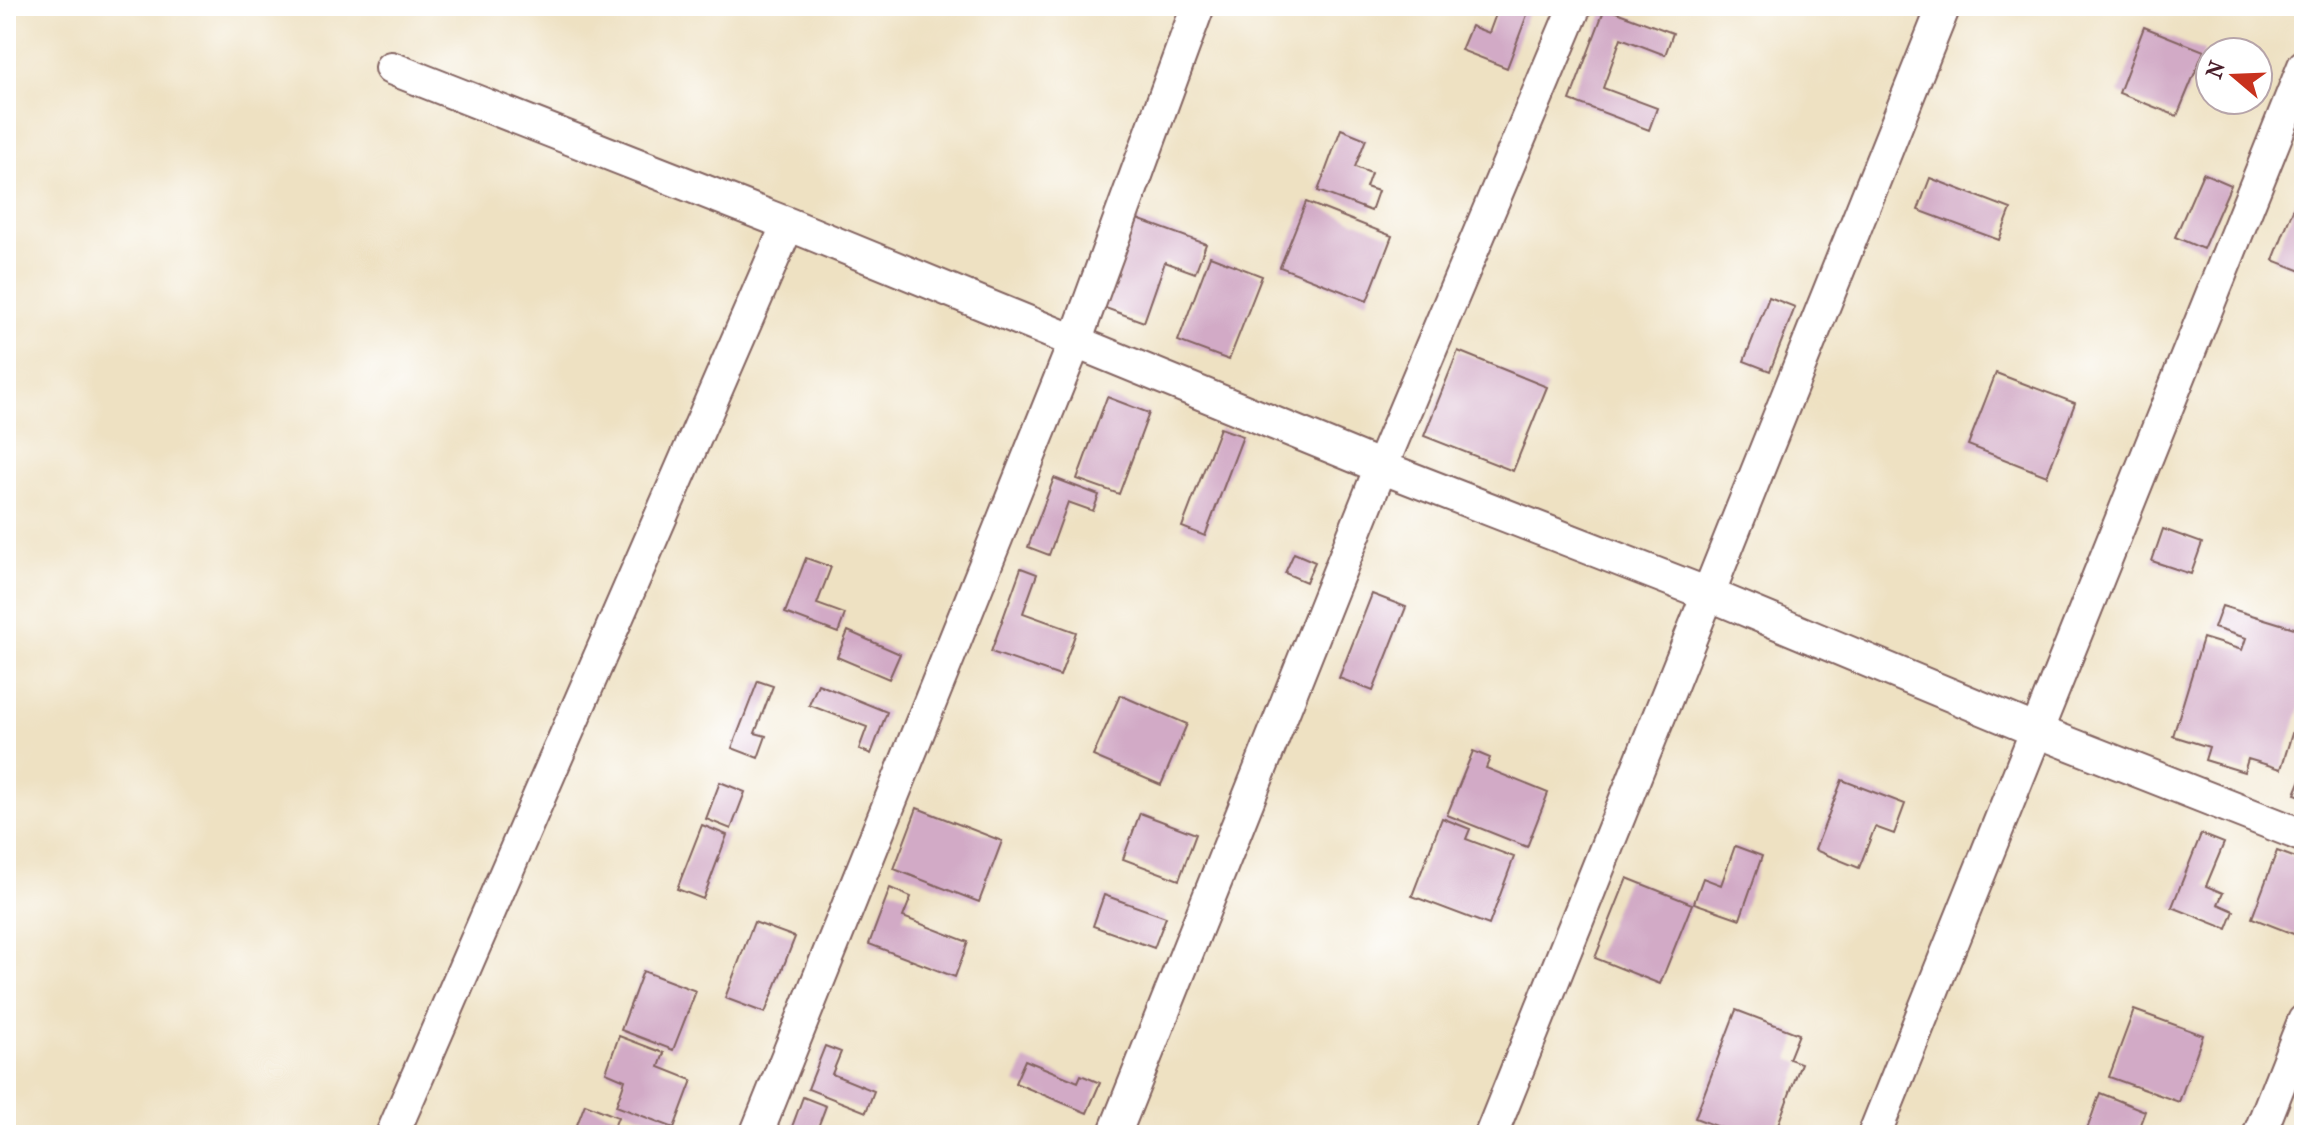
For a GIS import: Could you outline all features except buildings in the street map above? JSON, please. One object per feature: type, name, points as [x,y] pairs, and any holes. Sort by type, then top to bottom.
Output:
[{"type":"street","points":[[756,1135],[1075,342],[1198,6]]},
{"type":"street","points":[[1114,1135],[1381,467],[1575,6]]},
{"type":"street","points":[[1491,1135],[1944,6]]},
{"type":"street","points":[[1874,1135],[2304,66]]},
{"type":"street","points":[[391,68],[788,224],[1381,467],[1708,594],[2037,731],[2304,836]]},
{"type":"street","points":[[392,1135],[788,224]]},
{"type":"street","points":[[2259,1135],[2304,1021]]}]
